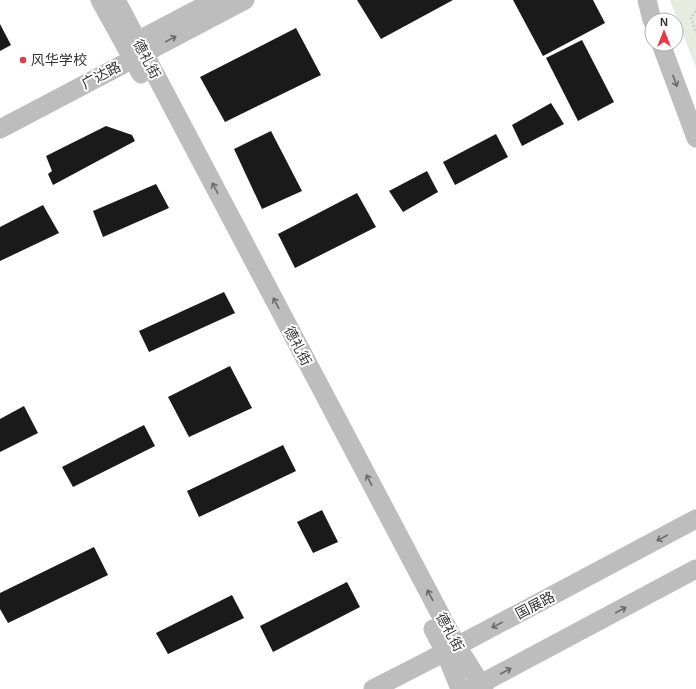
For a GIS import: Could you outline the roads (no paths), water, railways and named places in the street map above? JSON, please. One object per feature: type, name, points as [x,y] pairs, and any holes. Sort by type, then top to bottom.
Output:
[{"type":"main road","name":"德礼街","points":[[100,0],[135,50]]},
{"type":"main road","name":"德礼街","points":[[116,0],[135,50],[451,649],[479,687]]},
{"type":"main road","name":"广达路","points":[[0,129],[135,50],[215,0]]},
{"type":"main road","name":"广达路","points":[[0,115],[135,50],[244,0]]},
{"type":"main road","points":[[647,0],[650,12]]},
{"type":"main road","points":[[664,52],[696,138]]},
{"type":"main road","name":"国展路","points":[[373,689],[696,519]]},
{"type":"main road","points":[[479,687],[696,569]]},
{"type":"main road","name":"德礼街","points":[[451,649],[460,689]]},
{"type":"place","name":"风华学校","points":[[23,60]]}]
